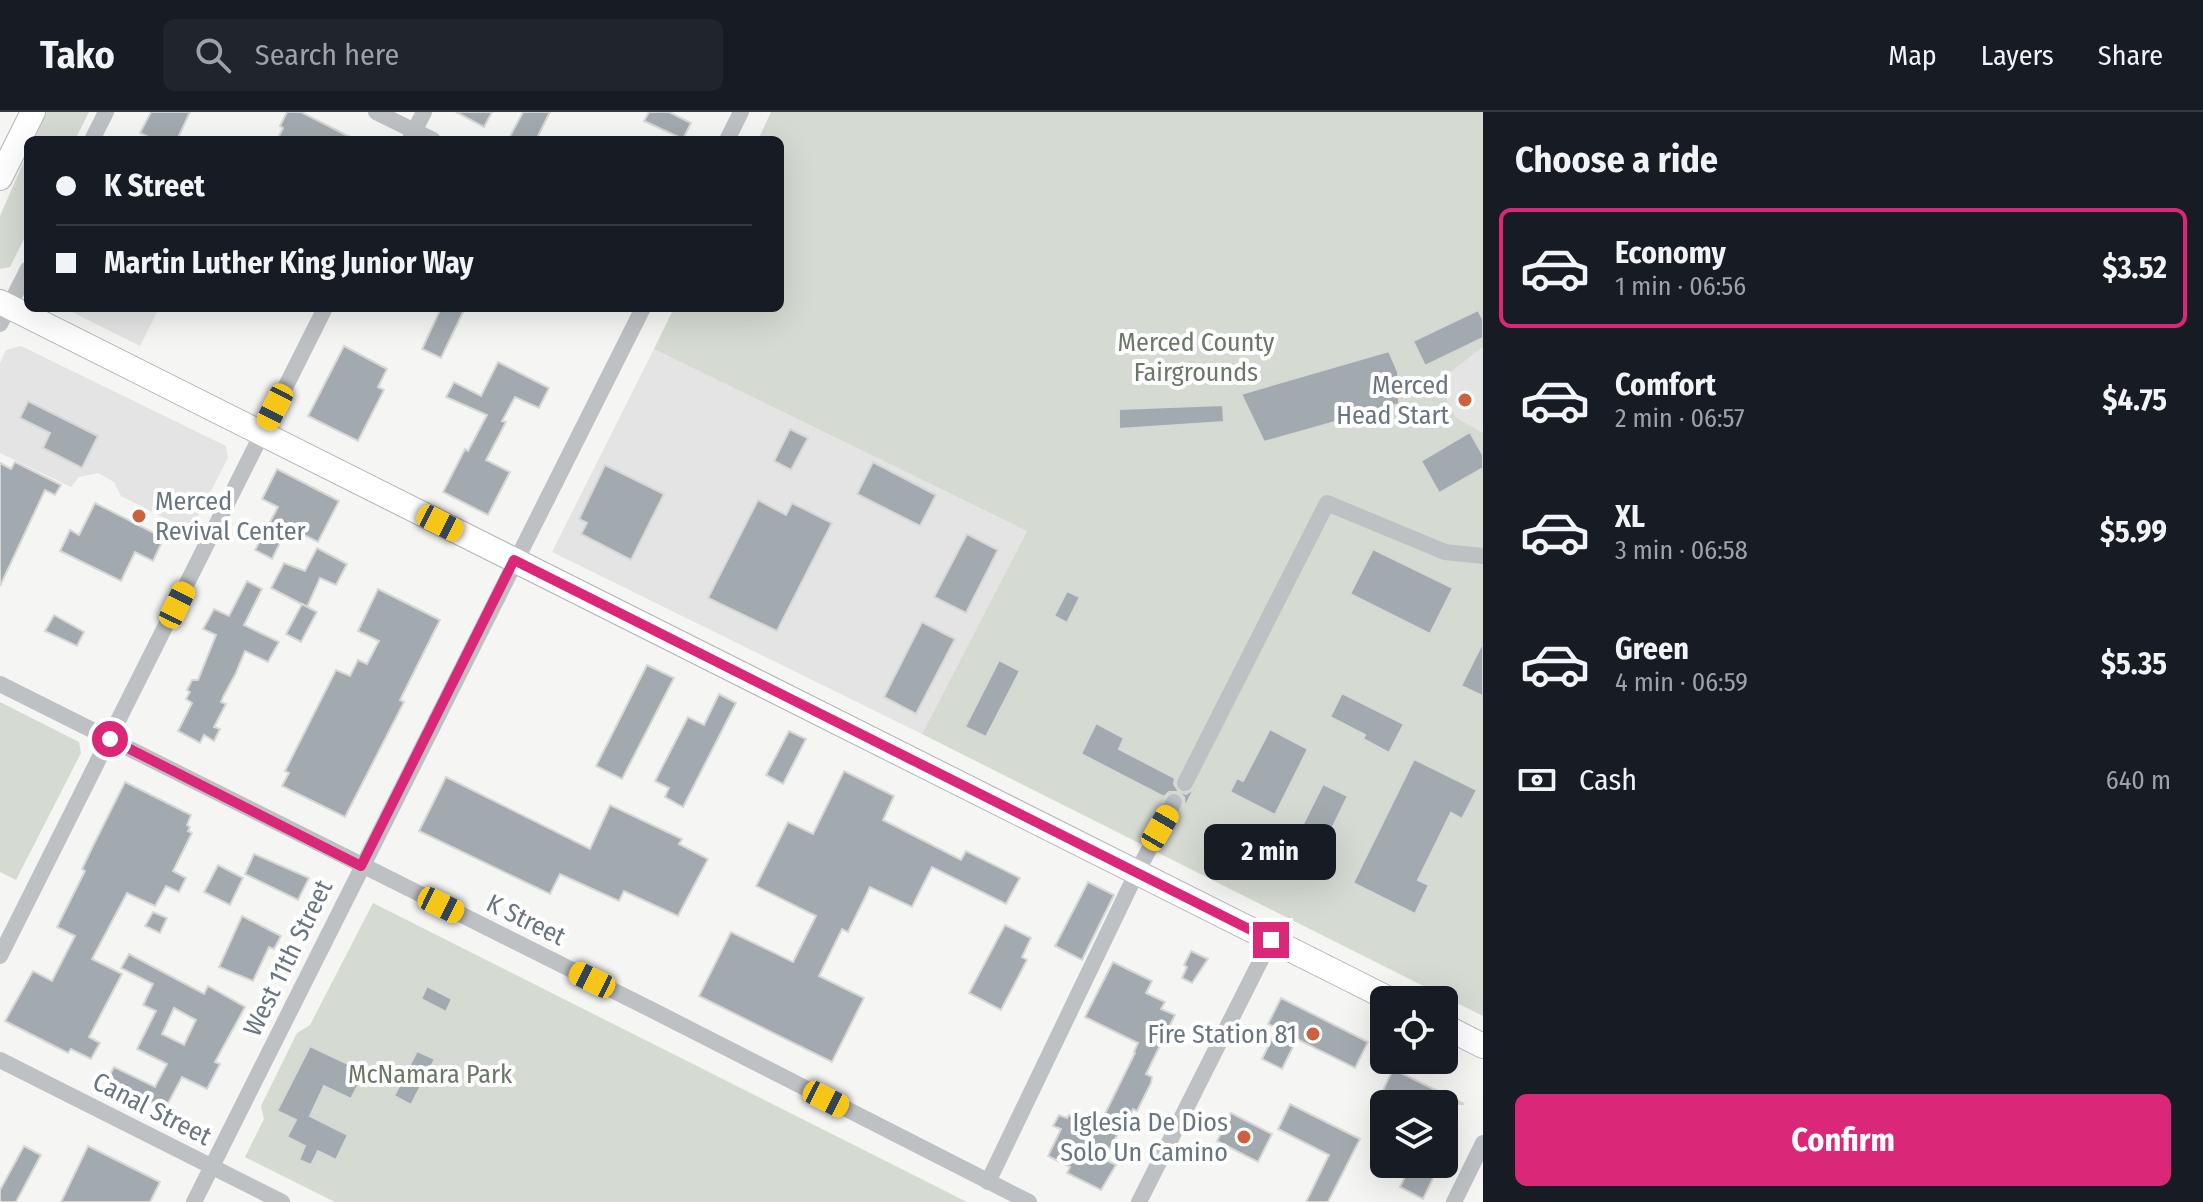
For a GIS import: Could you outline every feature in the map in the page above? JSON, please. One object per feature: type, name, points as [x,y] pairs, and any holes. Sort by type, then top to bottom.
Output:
[{"type":"highway","points":[[0,178],[33,112]]},
{"type":"highway","points":[[3,311],[262,433],[1370,990]]},
{"type":"highway","points":[[1458,1033],[1483,1046]]},
{"type":"street","points":[[94,136],[106,112]]},
{"type":"street","points":[[376,112],[412,135],[424,112]]},
{"type":"street","points":[[729,136],[741,112]]},
{"type":"street","points":[[3,311],[24,276]]},
{"type":"street","points":[[0,956],[323,312]]},
{"type":"street","name":"West 11th Street","points":[[194,1202],[641,312]]},
{"type":"street","points":[[1185,783],[1327,503],[1445,552],[1483,556]]},
{"type":"street","name":"K Street","points":[[0,684],[1029,1202]]},
{"type":"street","points":[[988,1182],[1136,874],[1174,802]]},
{"type":"street","points":[[1139,1202],[1271,940]]},
{"type":"street","name":"Canal Street","points":[[0,1060],[282,1202]]},
{"type":"street","points":[[1454,1202],[1483,1143]]},
{"type":"shaded area","points":[[72,312],[157,312],[140,346]]},
{"type":"shaded area","points":[[21,346],[226,446],[228,458],[190,531],[121,496],[114,482],[98,473],[79,477],[71,487],[0,453],[0,363],[6,350]]},
{"type":"shaded area","name":"Merced Head Start","points":[[1483,347],[1483,433],[1456,419],[1438,382]]},
{"type":"shaded area","points":[[654,349],[1027,531],[922,734],[552,552]]},
{"type":"green space","points":[[47,112],[89,112],[77,136],[36,136]]},
{"type":"green space","name":"Merced County Fairgrounds","points":[[771,112],[1483,112],[1483,347],[1438,382],[1456,418],[1483,433],[1483,1016],[1458,1003],[1458,986],[1423,986],[922,734],[1027,531],[654,349],[672,312],[784,312],[784,136],[760,136]]},
{"type":"green space","points":[[24,161],[24,239],[10,267],[0,269],[0,216]]},
{"type":"green space","points":[[0,702],[79,742],[81,753],[16,880],[0,872]]},
{"type":"green space","name":"McNamara Park","points":[[373,903],[967,1202],[335,1202],[245,1157],[264,1119],[261,1106],[297,1033],[310,1025]]},
{"type":"building","points":[[151,112],[190,112],[179,136],[146,136],[140,133]]},
{"type":"building","points":[[287,112],[301,112],[348,136],[279,136],[283,128],[280,126]]},
{"type":"building","points":[[456,112],[492,112],[484,127]]},
{"type":"building","points":[[523,112],[550,112],[538,136],[510,136]]},
{"type":"building","points":[[649,112],[669,112],[691,123],[684,136],[676,136],[644,121]]},
{"type":"building","points":[[1478,310],[1483,319],[1483,338],[1425,366],[1413,341]]},
{"type":"building","points":[[439,312],[463,312],[441,358],[422,349]]},
{"type":"building","points":[[344,346],[387,369],[378,387],[384,390],[358,441],[308,416]]},
{"type":"building","points":[[1389,351],[1398,372],[1399,404],[1264,442],[1241,394]]},
{"type":"building","points":[[498,362],[549,388],[539,408],[515,397],[502,421],[506,422],[486,460],[510,472],[488,515],[443,492],[487,415],[446,397],[454,382],[481,396]]},
{"type":"building","points":[[28,401],[98,436],[82,468],[43,448],[50,433],[20,418]]},
{"type":"building","points":[[1223,405],[1224,422],[1119,429],[1119,409]]},
{"type":"building","points":[[790,429],[808,438],[791,470],[774,461]]},
{"type":"building","points":[[1470,432],[1483,455],[1483,468],[1439,493],[1421,461]]},
{"type":"building","points":[[15,462],[61,485],[55,495],[45,490],[0,586],[0,463],[11,469]]},
{"type":"building","points":[[873,462],[936,495],[920,526],[857,494]]},
{"type":"building","points":[[605,465],[664,494],[631,560],[581,534],[587,523],[579,519]]},
{"type":"building","points":[[277,469],[339,501],[318,542],[288,527],[272,559],[255,550],[278,507],[262,499]]},
{"type":"building","points":[[758,500],[786,515],[792,503],[832,523],[777,631],[708,598]]},
{"type":"building","points":[[95,503],[164,538],[153,561],[135,552],[121,581],[60,551],[70,530],[79,535]]},
{"type":"building","points":[[967,534],[998,550],[966,613],[934,597]]},
{"type":"building","points":[[317,548],[347,564],[336,585],[320,578],[307,607],[271,588],[284,563],[305,571]]},
{"type":"building","points":[[1373,549],[1453,588],[1430,634],[1350,594]]},
{"type":"building","points":[[247,581],[262,589],[244,625],[279,642],[268,662],[245,651],[221,702],[226,704],[214,727],[220,729],[214,741],[204,735],[200,743],[178,731],[192,703],[186,699],[190,692],[187,690],[192,680],[198,680],[216,635],[203,629],[214,609],[229,616]]},
{"type":"building","points":[[378,589],[440,620],[400,700],[404,702],[345,817],[282,786],[289,773],[285,771],[336,670],[350,676],[358,660],[367,664],[379,641],[358,631]]},
{"type":"building","points":[[1067,591],[1080,597],[1067,623],[1054,616]]},
{"type":"building","points":[[302,604],[317,612],[301,642],[286,634]]},
{"type":"building","points":[[54,615],[84,632],[77,646],[45,631]]},
{"type":"building","points":[[922,622],[955,639],[916,714],[884,697]]},
{"type":"building","points":[[1483,642],[1483,696],[1461,686]]},
{"type":"building","points":[[999,660],[1020,671],[986,737],[965,727]]},
{"type":"building","points":[[647,665],[674,678],[622,779],[596,766]]},
{"type":"building","points":[[1342,693],[1404,724],[1389,753],[1363,739],[1365,735],[1330,717]]},
{"type":"building","points":[[719,694],[736,703],[683,807],[665,797],[669,788],[655,781],[688,717],[704,725]]},
{"type":"building","points":[[1096,723],[1124,738],[1119,749],[1175,778],[1174,784],[1179,792],[1186,794],[1194,789],[1185,807],[1184,797],[1178,792],[1169,792],[1164,797],[1081,754]]},
{"type":"building","points":[[1270,729],[1308,749],[1275,815],[1230,792],[1237,778],[1243,781]]},
{"type":"building","points":[[789,731],[806,739],[783,784],[766,775]]},
{"type":"building","points":[[1414,759],[1477,790],[1462,819],[1451,813],[1418,880],[1429,885],[1415,914],[1353,883]]},
{"type":"building","points":[[844,771],[894,796],[883,820],[961,860],[966,851],[1020,878],[1006,904],[932,867],[912,907],[870,887],[848,932],[842,929],[819,976],[864,998],[832,1062],[699,996],[731,932],[793,962],[816,916],[756,886],[788,822],[813,834]]},
{"type":"building","points":[[446,777],[590,849],[610,805],[682,839],[679,844],[708,859],[678,916],[624,891],[619,901],[560,874],[550,894],[419,831]]},
{"type":"building","points":[[125,782],[191,815],[187,825],[192,833],[173,871],[186,878],[179,892],[166,886],[155,906],[127,893],[92,959],[122,974],[89,1037],[100,1043],[91,1059],[71,1049],[68,1053],[5,1021],[33,971],[52,981],[75,936],[57,927]]},
{"type":"building","points":[[1323,784],[1348,796],[1314,865],[1289,852]]},
{"type":"building","points":[[254,854],[309,878],[298,900],[245,874]]},
{"type":"building","points":[[218,865],[243,878],[230,905],[204,892]]},
{"type":"building","points":[[1088,882],[1114,895],[1082,960],[1055,946]]},
{"type":"building","points":[[153,912],[167,918],[160,933],[145,926]]},
{"type":"building","points":[[242,916],[281,936],[274,949],[269,947],[253,981],[219,967]]},
{"type":"building","points":[[1005,925],[1031,938],[1022,957],[1027,960],[1001,1010],[969,993]]},
{"type":"building","points":[[1191,951],[1208,959],[1192,983],[1182,978]]},
{"type":"building","points":[[129,954],[204,994],[208,986],[245,1007],[215,1062],[220,1064],[207,1089],[182,1077],[165,1109],[107,1080],[114,1067],[155,1087],[167,1064],[137,1049],[156,1011],[143,1005],[153,984],[121,968]],"holes":[[[174,1008],[196,1020],[184,1045],[162,1034]]]},
{"type":"building","points":[[1113,962],[1152,981],[1146,993],[1165,1002],[1161,1009],[1175,1015],[1146,1074],[1152,1077],[1151,1083],[1137,1111],[1133,1109],[1104,1159],[1116,1165],[1101,1190],[1067,1173],[1070,1167],[1048,1156],[1061,1129],[1053,1126],[1059,1115],[1067,1118],[1069,1115],[1099,1126],[1135,1053],[1138,1043],[1085,1017]]},
{"type":"building","points":[[427,986],[452,999],[446,1012],[421,999]]},
{"type":"building","name":"Fire Station 81","points":[[1281,998],[1368,1042],[1355,1068],[1297,1039],[1282,1069],[1262,1059],[1277,1028],[1268,1024]]},
{"type":"building","points":[[310,1046],[365,1072],[351,1099],[324,1086],[310,1116],[348,1135],[336,1160],[318,1151],[311,1165],[299,1160],[305,1146],[287,1137],[296,1120],[277,1111]]},
{"type":"building","points":[[417,1051],[435,1059],[411,1105],[394,1096]]},
{"type":"building","points":[[1391,1074],[1403,1074],[1436,1090],[1383,1090]]},
{"type":"building","points":[[1290,1104],[1360,1139],[1328,1202],[1306,1202],[1329,1155],[1278,1129]]},
{"type":"building","name":"Iglesia De Dios Solo Un Camino","points":[[1231,1113],[1272,1134],[1258,1162],[1217,1141]]},
{"type":"building","points":[[24,1146],[41,1155],[16,1202],[0,1202],[0,1190]]},
{"type":"building","points":[[88,1146],[160,1182],[150,1202],[61,1202]]},
{"type":"building","points":[[1404,1178],[1433,1178],[1423,1199],[1400,1187]]},
{"type":"place","name":"Merced Head Start","points":[[1465,400]]},
{"type":"place","name":"Merced Revival Center","points":[[139,516]]},
{"type":"place","name":"Fire Station 81","points":[[1313,1034]]},
{"type":"place","name":"Iglesia De Dios Solo Un Camino","points":[[1244,1137]]},
{"type":"route","points":[[110,739],[361,866],[514,560],[1271,940]]}]
